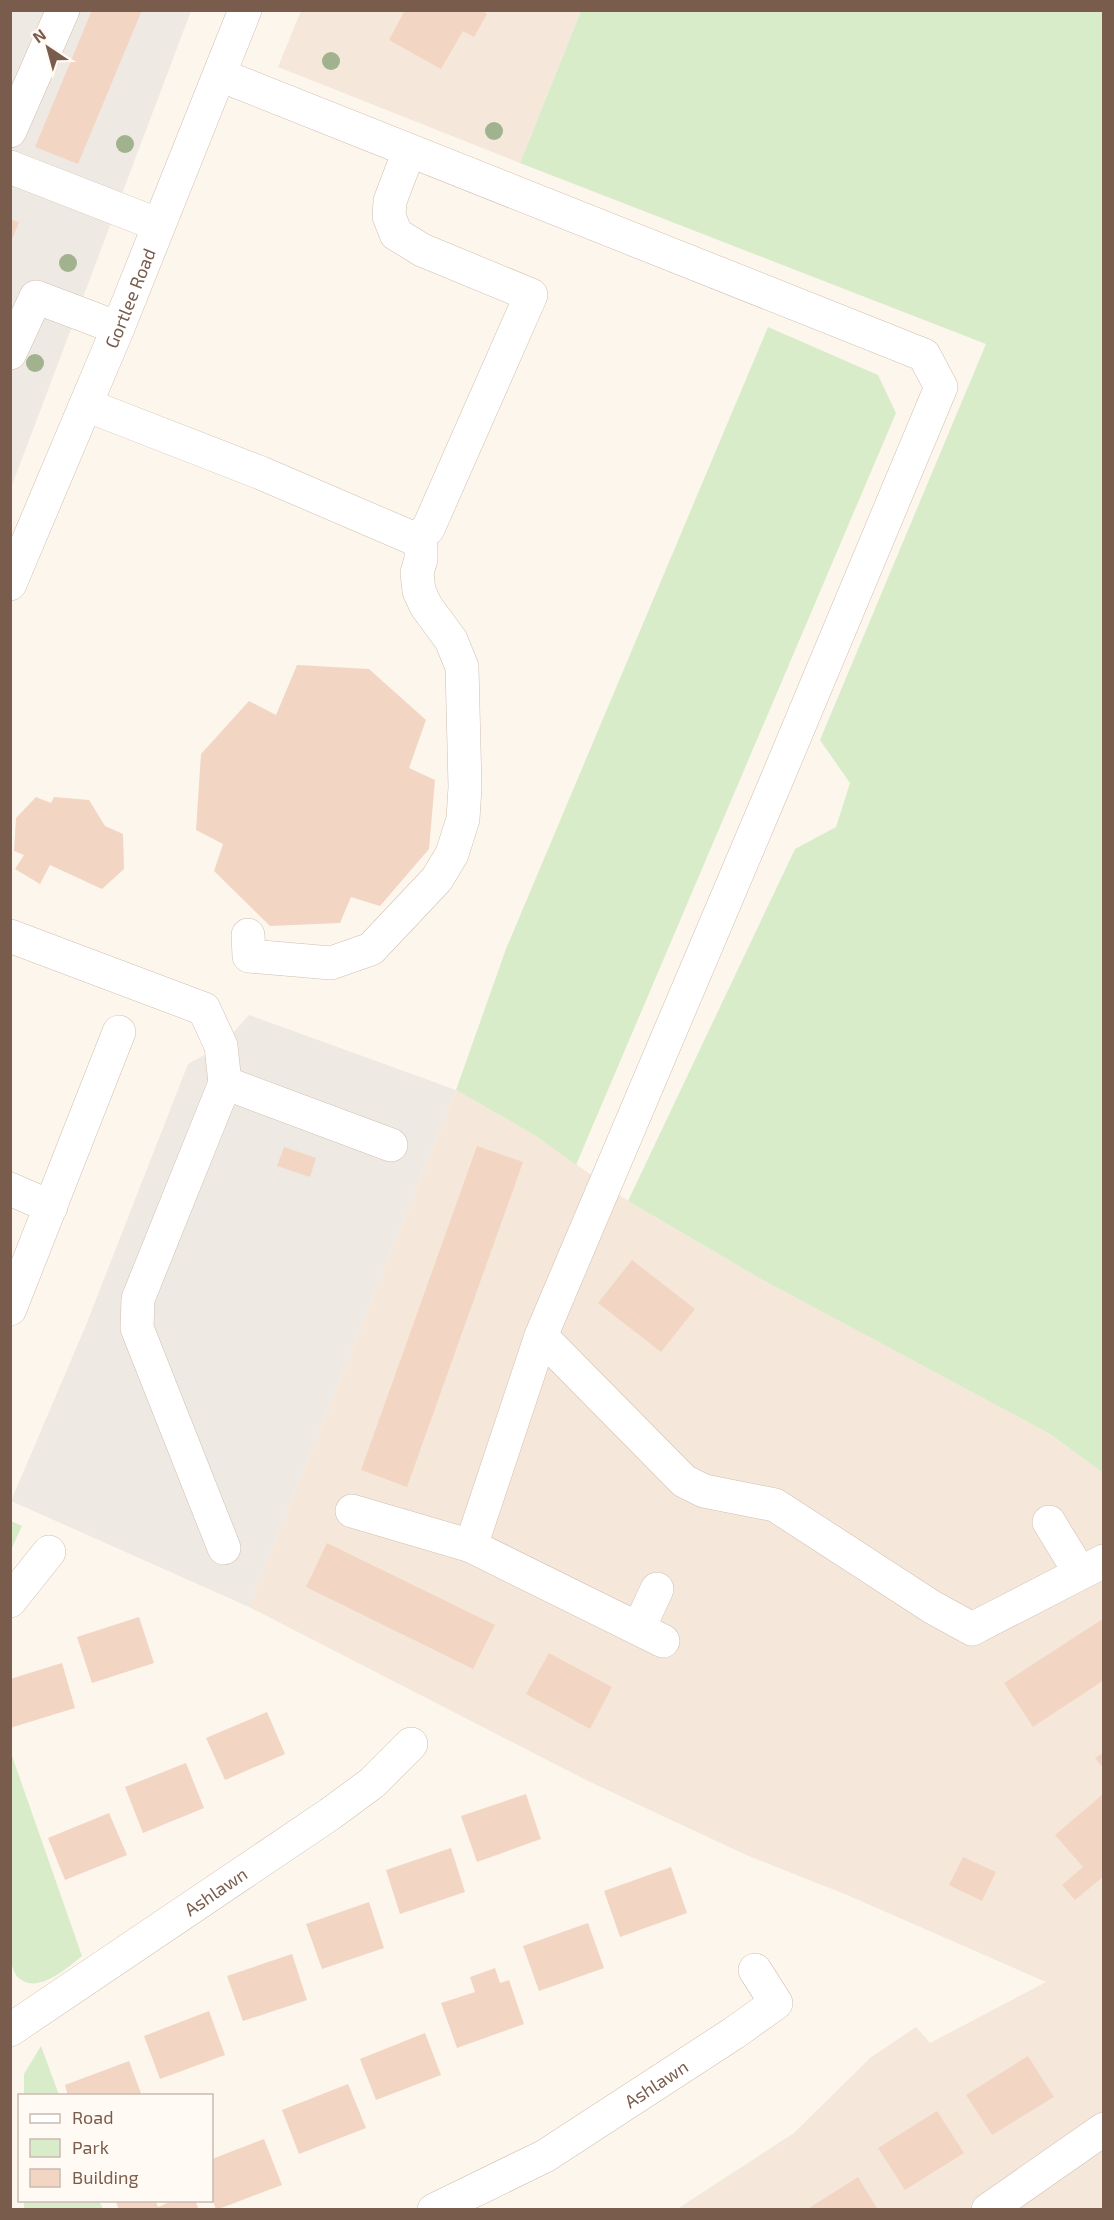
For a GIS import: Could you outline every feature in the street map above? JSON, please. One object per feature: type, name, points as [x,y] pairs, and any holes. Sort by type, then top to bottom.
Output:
[{"type":"street","points":[[10,131],[63,10]]},
{"type":"street","name":"Gortlee Road","points":[[10,584],[118,328],[245,10]]},
{"type":"street","points":[[220,75],[924,356],[941,387],[541,1336],[471,1546]]},
{"type":"street","points":[[409,151],[390,201],[389,216],[396,234],[422,250],[531,295],[428,529],[415,539]]},
{"type":"street","points":[[10,167],[159,225]]},
{"type":"street","points":[[10,353],[36,297],[118,328]]},
{"type":"street","points":[[86,405],[261,473],[415,539],[421,548],[421,560],[417,573],[419,591],[426,606],[451,640],[462,667],[463,819],[452,854],[437,879],[371,949],[332,963],[249,956],[248,935]]},
{"type":"street","points":[[10,936],[204,1009],[221,1046],[225,1083],[138,1299],[137,1328],[224,1548]]},
{"type":"street","points":[[10,1309],[119,1032]]},
{"type":"street","points":[[225,1083],[391,1145]]},
{"type":"street","points":[[10,1189],[51,1207]]},
{"type":"street","points":[[541,1336],[684,1482],[704,1491],[775,1505],[932,1607],[972,1629],[1092,1567],[1049,1522]]},
{"type":"street","points":[[352,1511],[471,1546],[651,1635],[657,1589]]},
{"type":"street","points":[[10,1601],[49,1552]]},
{"type":"street","name":"Ashlawn","points":[[10,2030],[330,1814],[372,1783],[411,1744]]},
{"type":"street","name":"Ashlawn","points":[[434,2210],[545,2156],[734,2033],[776,2003],[755,1970]]},
{"type":"street","points":[[988,2210],[1104,2129]]},
{"type":"shaded area","points":[[11,11],[191,11],[11,488]]},
{"type":"shaded area","points":[[301,11],[581,11],[520,163],[278,67]]},
{"type":"shaded area","points":[[249,1015],[456,1090],[249,1607],[11,1501],[86,1325],[188,1064],[221,1046]]},
{"type":"shaded area","points":[[456,1090],[536,1136],[628,1201],[761,1279],[1050,1434],[1103,1473],[1103,2209],[677,2209],[794,2133],[870,2058],[916,2027],[930,2043],[1046,1982],[847,1895],[746,1855],[588,1781],[249,1607]]},
{"type":"green space","points":[[581,11],[1103,11],[1103,1473],[1050,1434],[761,1279],[628,1201],[795,849],[836,827],[850,783],[820,740],[986,344],[520,163]]},
{"type":"green space","points":[[768,327],[878,375],[896,413],[576,1165],[536,1136],[456,1090],[506,949]]},
{"type":"green space","points":[[11,1521],[22,1526],[11,1550]]},
{"type":"green space","points":[[11,1753],[82,1956],[53,1977],[36,1983],[28,1983],[16,1975],[11,1957]]},
{"type":"green space","points":[[41,2046],[59,2094],[24,2094],[24,2074]]},
{"type":"green space","points":[[24,2202],[100,2202],[103,2209],[24,2209]]},
{"type":"building","points":[[92,10],[142,10],[78,164],[35,147]]},
{"type":"building","points":[[405,10],[481,10],[487,14],[474,37],[463,31],[441,69],[389,40]]},
{"type":"building","points":[[10,219],[19,222],[11,242],[10,242]]},
{"type":"building","points":[[297,665],[369,669],[426,720],[409,768],[435,780],[429,849],[380,906],[351,897],[340,923],[270,926],[214,871],[223,844],[196,830],[201,754],[249,701],[276,715]]},
{"type":"building","points":[[36,797],[51,803],[54,797],[89,800],[105,826],[123,834],[124,869],[102,889],[50,865],[40,884],[15,869],[24,855],[14,851],[16,818]]},
{"type":"building","points":[[477,1146],[523,1162],[407,1487],[361,1470]]},
{"type":"building","points":[[284,1147],[316,1158],[310,1177],[277,1166]]},
{"type":"building","points":[[632,1260],[695,1309],[661,1352],[598,1303]]},
{"type":"building","points":[[327,1543],[495,1625],[473,1669],[306,1587]]},
{"type":"building","points":[[139,1617],[154,1663],[92,1683],[77,1637]]},
{"type":"building","points":[[1104,1618],[1104,1680],[1033,1727],[1004,1683]]},
{"type":"building","points":[[549,1653],[612,1687],[590,1729],[526,1694]]},
{"type":"building","points":[[62,1663],[75,1708],[10,1728],[10,1679]]},
{"type":"building","points":[[267,1712],[285,1754],[225,1780],[206,1738]]},
{"type":"building","points":[[1104,1752],[1104,1769],[1095,1758]]},
{"type":"building","points":[[186,1763],[204,1808],[143,1833],[125,1787]]},
{"type":"building","points":[[526,1794],[541,1839],[477,1862],[461,1816]]},
{"type":"building","points":[[1102,1795],[1104,1797],[1104,1876],[1075,1900],[1062,1885],[1083,1867],[1055,1835]]},
{"type":"building","points":[[109,1813],[127,1855],[65,1880],[48,1838]]},
{"type":"building","points":[[451,1848],[465,1892],[400,1914],[386,1870]]},
{"type":"building","points":[[963,1857],[996,1872],[982,1901],[949,1885]]},
{"type":"building","points":[[671,1867],[687,1913],[620,1937],[604,1891]]},
{"type":"building","points":[[369,1902],[384,1948],[322,1969],[306,1924]]},
{"type":"building","points":[[588,1923],[604,1968],[539,1991],[523,1946]]},
{"type":"building","points":[[292,1954],[307,2000],[243,2021],[227,1976]]},
{"type":"building","points":[[495,1968],[500,1983],[509,1980],[524,2024],[457,2048],[441,2003],[475,1992],[470,1977]]},
{"type":"building","points":[[209,2011],[225,2055],[160,2079],[144,2036]]},
{"type":"building","points":[[425,2033],[441,2075],[376,2100],[360,2059]]},
{"type":"building","points":[[1028,2056],[1054,2097],[992,2135],[966,2095]]},
{"type":"building","points":[[129,2061],[141,2094],[67,2094],[65,2085]]},
{"type":"building","points":[[348,2084],[366,2128],[299,2154],[282,2110]]},
{"type":"building","points":[[937,2111],[964,2153],[905,2190],[878,2148]]},
{"type":"building","points":[[264,2139],[282,2185],[216,2210],[213,2201],[213,2159]]},
{"type":"building","points":[[858,2177],[878,2210],[806,2210],[828,2196]]},
{"type":"building","points":[[116,2202],[156,2202],[158,2207],[169,2202],[196,2202],[199,2210],[119,2210]]}]
